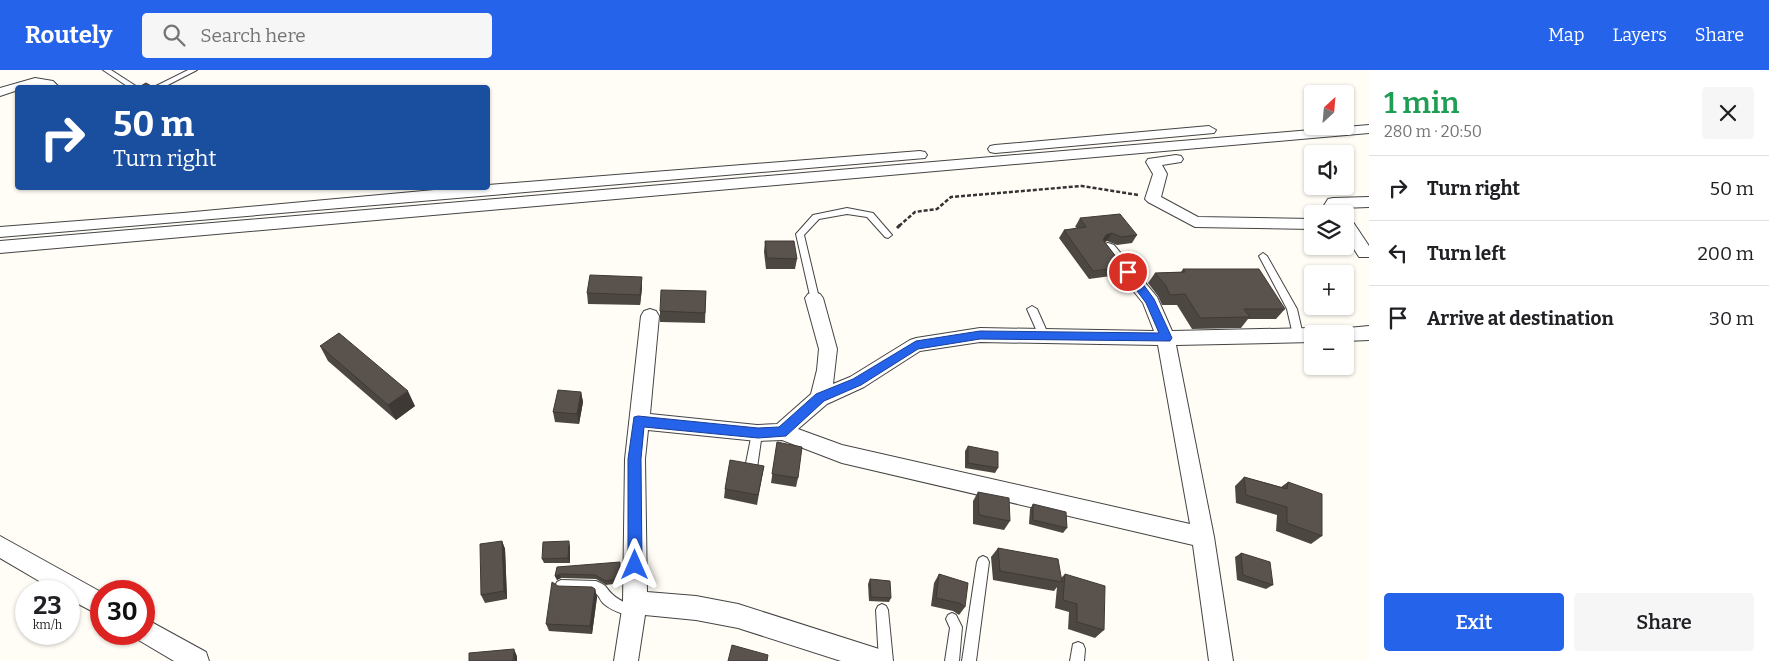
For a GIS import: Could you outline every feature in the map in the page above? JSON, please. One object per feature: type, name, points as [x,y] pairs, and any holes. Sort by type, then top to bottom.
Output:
[{"type":"street","points":[[26,85],[37,82],[49,83],[51,85]]},
{"type":"street","points":[[0,92],[15,88]]},
{"type":"street","points":[[1354,117],[1369,116]]},
{"type":"street","points":[[0,232],[1304,122]]},
{"type":"street","points":[[0,247],[1369,129]]},
{"type":"street","points":[[1173,147],[1184,158],[1153,162],[1160,174],[1153,199],[1195,222],[1304,224]]},
{"type":"street","points":[[1332,205],[1333,203],[1369,202]]},
{"type":"street","points":[[1354,237],[1367,257]]},
{"type":"street","points":[[1354,246],[1367,257]]},
{"type":"street","points":[[1108,248],[1138,283],[1151,302],[1166,338],[1203,537],[1221,661]]},
{"type":"street","points":[[814,298],[828,349],[820,398]]},
{"type":"street","points":[[626,661],[634,608],[635,459],[650,316]]},
{"type":"street","points":[[1354,334],[1369,333]]},
{"type":"street","points":[[782,432],[820,398],[857,382],[916,345],[980,335],[1081,338],[1304,335]]},
{"type":"street","points":[[638,421],[758,433],[782,432],[842,454],[1203,537]]},
{"type":"street","points":[[0,546],[90,599]]},
{"type":"street","points":[[634,608],[696,608],[738,616],[879,661]]},
{"type":"street","points":[[155,636],[197,661]]},
{"type":"lane","points":[[106,70],[129,85]]},
{"type":"lane","points":[[162,85],[194,70]]},
{"type":"lane","points":[[814,298],[800,234],[816,217],[846,211],[870,215],[888,236]]},
{"type":"lane","points":[[1263,256],[1304,333]]},
{"type":"lane","points":[[1032,309],[1044,336]]},
{"type":"lane","points":[[751,468],[758,433]]},
{"type":"lane","points":[[969,661],[983,562]]},
{"type":"lane","points":[[561,586],[596,587],[603,590],[607,598],[618,606],[634,608]]},
{"type":"lane","points":[[882,610],[886,661]]},
{"type":"lane","points":[[952,618],[956,628],[952,661]]},
{"type":"path","points":[[888,236],[916,212],[937,210],[951,196],[1082,186],[1107,189],[1153,199]]},
{"type":"building","points":[[1120,214],[1137,235],[1121,237],[1112,233],[1106,235],[1103,240],[1124,267],[1093,271],[1064,230],[1086,227],[1080,218]]},
{"type":"building","points":[[765,241],[794,241],[797,259],[767,258]]},
{"type":"building","points":[[1183,269],[1259,269],[1285,309],[1244,309],[1250,317],[1200,318],[1185,294],[1170,295],[1166,286],[1155,273],[1185,272]]},
{"type":"building","points":[[590,275],[642,277],[640,295],[587,293]]},
{"type":"building","points":[[661,290],[706,291],[705,313],[660,311]]},
{"type":"building","points":[[339,333],[408,391],[388,405],[320,346]]},
{"type":"building","points":[[558,390],[581,392],[577,414],[553,412]]},
{"type":"building","points":[[777,442],[802,447],[798,478],[772,474]]},
{"type":"building","points":[[968,446],[998,452],[998,468],[968,463]]},
{"type":"building","points":[[730,460],[764,466],[758,495],[725,489]]},
{"type":"building","points":[[1244,477],[1287,489],[1288,482],[1322,494],[1322,536],[1287,523],[1287,507],[1246,495]]},
{"type":"building","points":[[978,492],[1009,498],[1010,521],[979,515]]},
{"type":"building","points":[[1033,504],[1066,512],[1067,528],[1033,520]]},
{"type":"building","points":[[502,541],[504,591],[481,595],[480,544]]},
{"type":"building","points":[[569,541],[568,558],[542,559],[543,542]]},
{"type":"building","points":[[998,548],[1058,559],[1062,582],[1000,571]]},
{"type":"building","points":[[1241,553],[1270,562],[1273,585],[1243,575]]},
{"type":"building","points":[[620,562],[620,579],[606,581],[595,575],[560,574],[555,576],[557,567]]},
{"type":"building","points":[[939,574],[968,583],[965,607],[959,603],[936,598]]},
{"type":"building","points":[[1065,574],[1105,586],[1104,630],[1077,622],[1077,604],[1063,600]]},
{"type":"building","points":[[870,579],[890,581],[891,598],[871,597]]},
{"type":"building","points":[[552,582],[558,586],[592,587],[595,589],[590,626],[546,624]]},
{"type":"building","points":[[732,645],[768,655],[767,661],[728,661]]},
{"type":"building","points":[[514,649],[513,661],[469,661],[469,653]]},
{"type":"route","points":[[635,565],[635,459],[638,421],[758,433],[782,432],[820,398],[857,382],[916,345],[980,335],[1166,338],[1151,302],[1128,272]]}]
